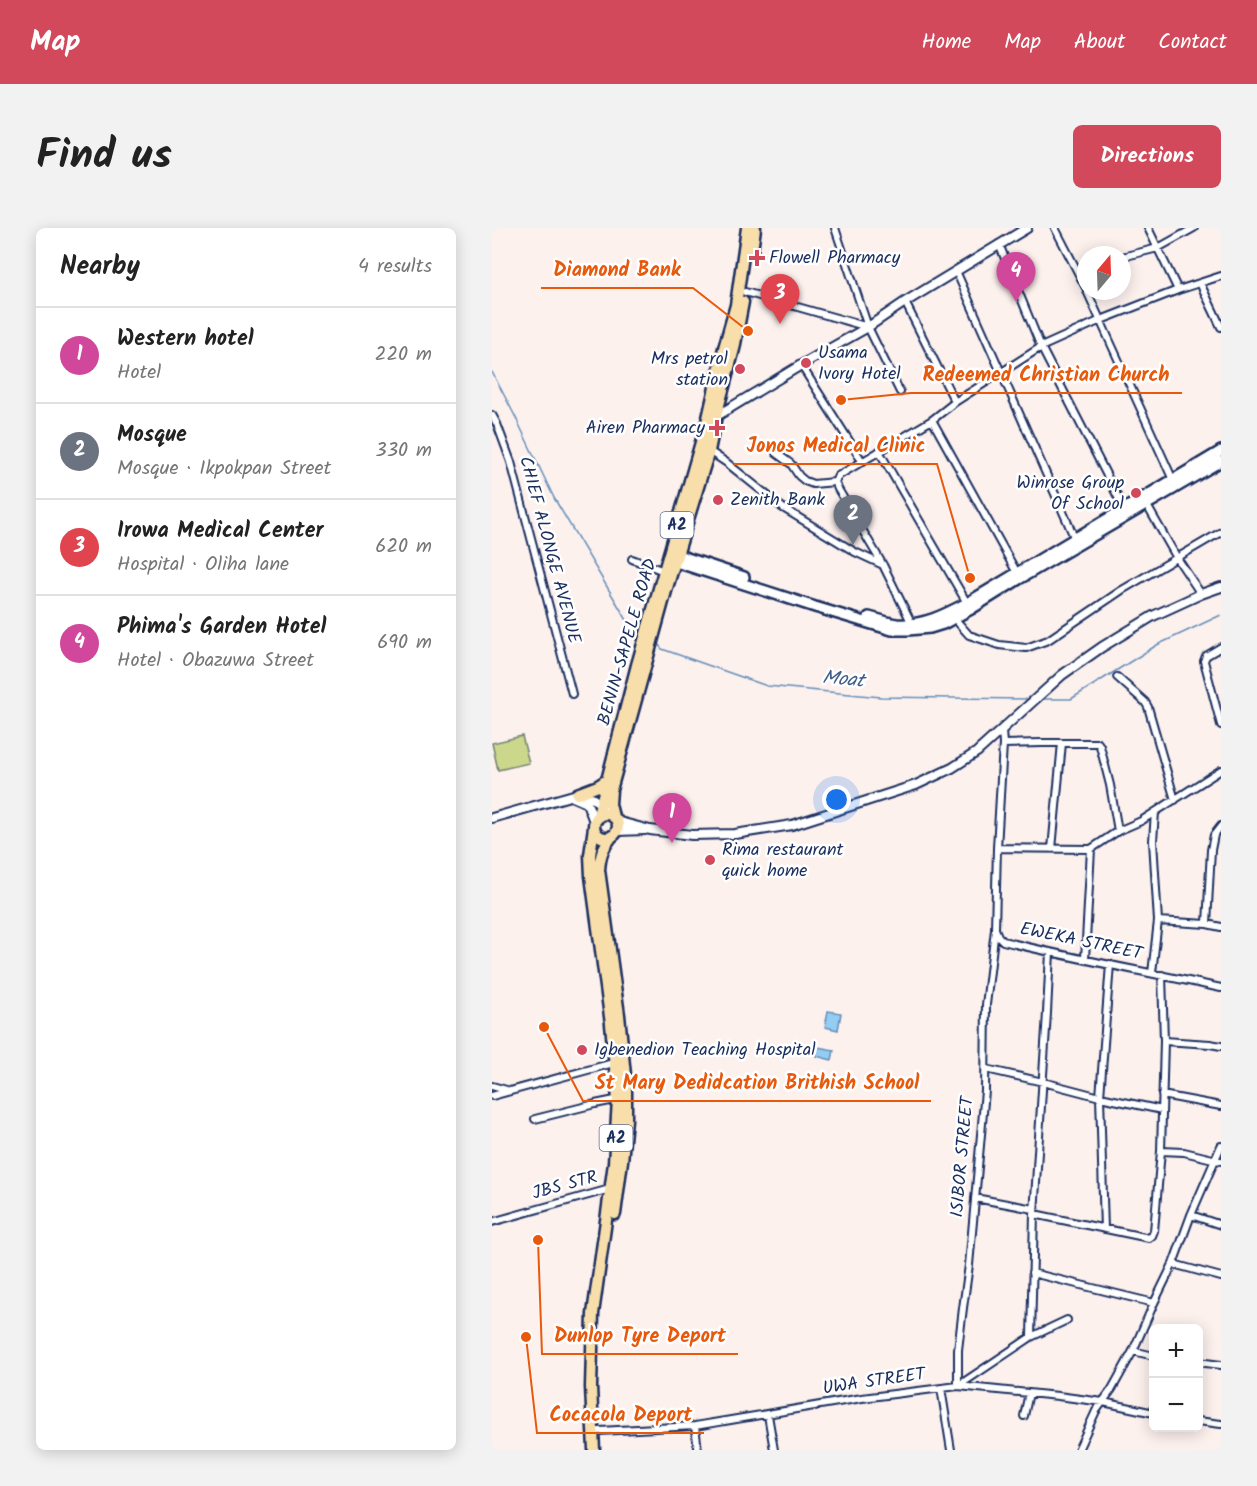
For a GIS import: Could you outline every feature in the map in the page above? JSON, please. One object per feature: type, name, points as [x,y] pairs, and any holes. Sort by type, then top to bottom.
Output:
[{"type":"highway","name":"BENIN-SAPELE ROAD","points":[[614,823],[609,804],[611,790],[709,451],[712,417],[724,348],[736,305],[747,228]]},
{"type":"highway","name":"BENIN-SAPELE ROAD","points":[[595,823],[664,571],[734,349],[746,292],[755,228]]},
{"type":"highway","points":[[573,795],[598,786],[607,780]]},
{"type":"highway","points":[[606,815],[614,823],[608,838],[597,834],[595,823],[599,817],[606,815]]},
{"type":"highway","name":"A2","points":[[595,823],[590,855],[591,876],[626,1120],[600,1311],[599,1431],[601,1450]]},
{"type":"highway","name":"A2","points":[[614,823],[602,851],[599,870],[619,1015],[619,1061]]},
{"type":"highway","name":"A2","points":[[594,1450],[591,1387],[594,1314],[622,1099]]},
{"type":"main road","points":[[677,558],[895,624],[928,621],[967,603],[1124,509],[1145,501],[1173,480],[1221,451]]},
{"type":"main road","points":[[677,558],[815,607],[892,630],[930,628],[954,618],[1145,501],[1221,461]]},
{"type":"street","points":[[835,228],[868,327],[900,392]]},
{"type":"street","points":[[712,417],[868,327],[1026,228]]},
{"type":"street","points":[[1055,228],[1077,265]]},
{"type":"street","points":[[1148,228],[1178,290]]},
{"type":"street","points":[[1131,254],[1158,248],[1194,228]]},
{"type":"street","points":[[999,244],[1041,347],[1124,509]]},
{"type":"street","points":[[956,271],[1075,539]]},
{"type":"street","points":[[776,453],[791,464],[805,481],[813,484],[836,479],[932,420],[955,402],[1041,347],[1101,320],[1221,276]]},
{"type":"street","points":[[1200,283],[1221,327]]},
{"type":"street","points":[[746,292],[868,327]]},
{"type":"street","points":[[1092,300],[1173,480]]},
{"type":"street","points":[[905,302],[955,402]]},
{"type":"street","points":[[801,365],[862,461]]},
{"type":"street","name":"CHIEF ALONGE AVENUE","points":[[492,415],[511,462],[572,694]]},
{"type":"street","points":[[932,420],[1017,573]]},
{"type":"street","points":[[709,451],[783,508],[855,552],[883,565]]},
{"type":"street","points":[[879,451],[967,603]]},
{"type":"street","points":[[836,479],[912,624]]},
{"type":"street","points":[[1145,501],[1177,558],[1201,594]]},
{"type":"street","points":[[954,618],[969,635],[999,645],[1026,648],[1048,640],[1112,597],[1221,532]]},
{"type":"street","points":[[632,559],[664,571]]},
{"type":"street","points":[[492,818],[573,795],[585,795],[600,803],[614,823],[692,835],[735,834],[792,825],[885,796],[926,781],[952,768],[977,752],[1062,675],[1095,652],[1153,616],[1221,587]]},
{"type":"street","points":[[1221,647],[1206,656],[1204,661],[1221,725]]},
{"type":"street","points":[[1117,677],[1145,702],[1148,708],[1175,800]]},
{"type":"street","name":"EWEKA STREET","points":[[1002,731],[995,930],[998,936],[1003,941],[1050,952],[1221,988]]},
{"type":"street","points":[[1052,849],[1062,743]]},
{"type":"street","points":[[1003,744],[1099,744],[1110,785],[1118,831]]},
{"type":"street","points":[[997,848],[1091,849],[1118,831],[1141,821],[1221,770]]},
{"type":"street","points":[[573,795],[587,803],[595,823]]},
{"type":"street","points":[[1152,972],[1158,921],[1153,841],[1155,812]]},
{"type":"street","points":[[1207,924],[1211,850],[1214,835],[1221,826]]},
{"type":"street","points":[[1085,959],[1091,849]]},
{"type":"street","points":[[1158,921],[1221,927]]},
{"type":"street","name":"ISIBOR STREET","points":[[957,1386],[958,1350],[969,1265],[986,1069],[986,1005],[995,930]]},
{"type":"street","points":[[1030,1337],[1034,1211],[1050,952]]},
{"type":"street","points":[[1104,1229],[1100,1097],[1110,964]]},
{"type":"street","points":[[975,1198],[1104,1229],[1149,1238],[1152,1236],[1161,1151],[1164,1041],[1162,975]]},
{"type":"street","points":[[1164,1041],[1221,1046]]},
{"type":"street","points":[[492,1096],[619,1061]]},
{"type":"street","points":[[986,1069],[1162,1110]]},
{"type":"street","points":[[492,1086],[511,1091]]},
{"type":"street","points":[[1162,1095],[1221,1106]]},
{"type":"street","points":[[535,1119],[622,1099]]},
{"type":"street","points":[[1078,1450],[1096,1411],[1112,1389],[1133,1351],[1173,1264],[1191,1215],[1218,1160],[1221,1146]]},
{"type":"street","points":[[1161,1151],[1184,1152],[1218,1160]]},
{"type":"street","name":"JBS STR","points":[[492,1222],[611,1189]]},
{"type":"street","points":[[1191,1215],[1221,1225]]},
{"type":"street","points":[[1173,1264],[1221,1277]]},
{"type":"street","points":[[1032,1273],[1154,1303]]},
{"type":"street","points":[[957,1386],[1030,1337],[1067,1320]]},
{"type":"street","points":[[1133,1351],[1149,1355]]},
{"type":"street","points":[[1203,1363],[1221,1365]]},
{"type":"street","name":"UWA STREET","points":[[599,1431],[694,1426],[862,1398],[957,1386],[1103,1402],[1149,1412]]},
{"type":"street","points":[[941,1388],[951,1450]]},
{"type":"street","points":[[1024,1416],[1029,1393]]},
{"type":"street","points":[[768,1414],[774,1450]]},
{"type":"street","points":[[1203,1422],[1221,1424]]},
{"type":"street","points":[[694,1426],[698,1450]]},
{"type":"green space","points":[[522,736],[529,763],[498,770],[492,743]]},
{"type":"water","points":[[828,1011],[841,1013],[838,1030],[825,1027]]},
{"type":"water","points":[[818,1047],[834,1050],[832,1060],[816,1056]]},
{"type":"waterway","name":"Moat","points":[[492,372],[554,498],[634,632]]},
{"type":"waterway","name":"Moat","points":[[1041,699],[1071,699],[1157,645],[1221,615]]},
{"type":"waterway","name":"Moat","points":[[658,644],[662,649],[767,686],[881,697],[1031,699]]},
{"type":"place","name":"Flowell Pharmacy","points":[[757,258]]},
{"type":"place","name":"Phima's Garden Hotel","points":[[1016,302]]},
{"type":"place","name":"Irowa Medical Center","points":[[780,324]]},
{"type":"place","name":"Diamond Bank","points":[[748,331]]},
{"type":"place","name":"Usama Ivory Hotel","points":[[806,363]]},
{"type":"place","name":"Mrs petrol station","points":[[740,369]]},
{"type":"place","name":"Redeemed Christian Church","points":[[841,400]]},
{"type":"place","name":"Airen Pharmacy","points":[[717,428]]},
{"type":"place","name":"Winrose Group Of School","points":[[1136,493]]},
{"type":"place","name":"Zenith Bank","points":[[718,500]]},
{"type":"place","name":"Mosque","points":[[853,545]]},
{"type":"place","name":"Jonos Medical Clinic","points":[[970,578]]},
{"type":"place","name":"Western hotel","points":[[672,843]]},
{"type":"place","name":"Rima restaurant quick home","points":[[710,860]]},
{"type":"place","name":"St Mary Dedidcation Brithish School","points":[[544,1027]]},
{"type":"place","name":"Igbenedion Teaching Hospital","points":[[582,1050]]},
{"type":"place","name":"Dunlop Tyre Deport","points":[[538,1240]]},
{"type":"place","name":"Cocacola Deport","points":[[526,1337]]}]
